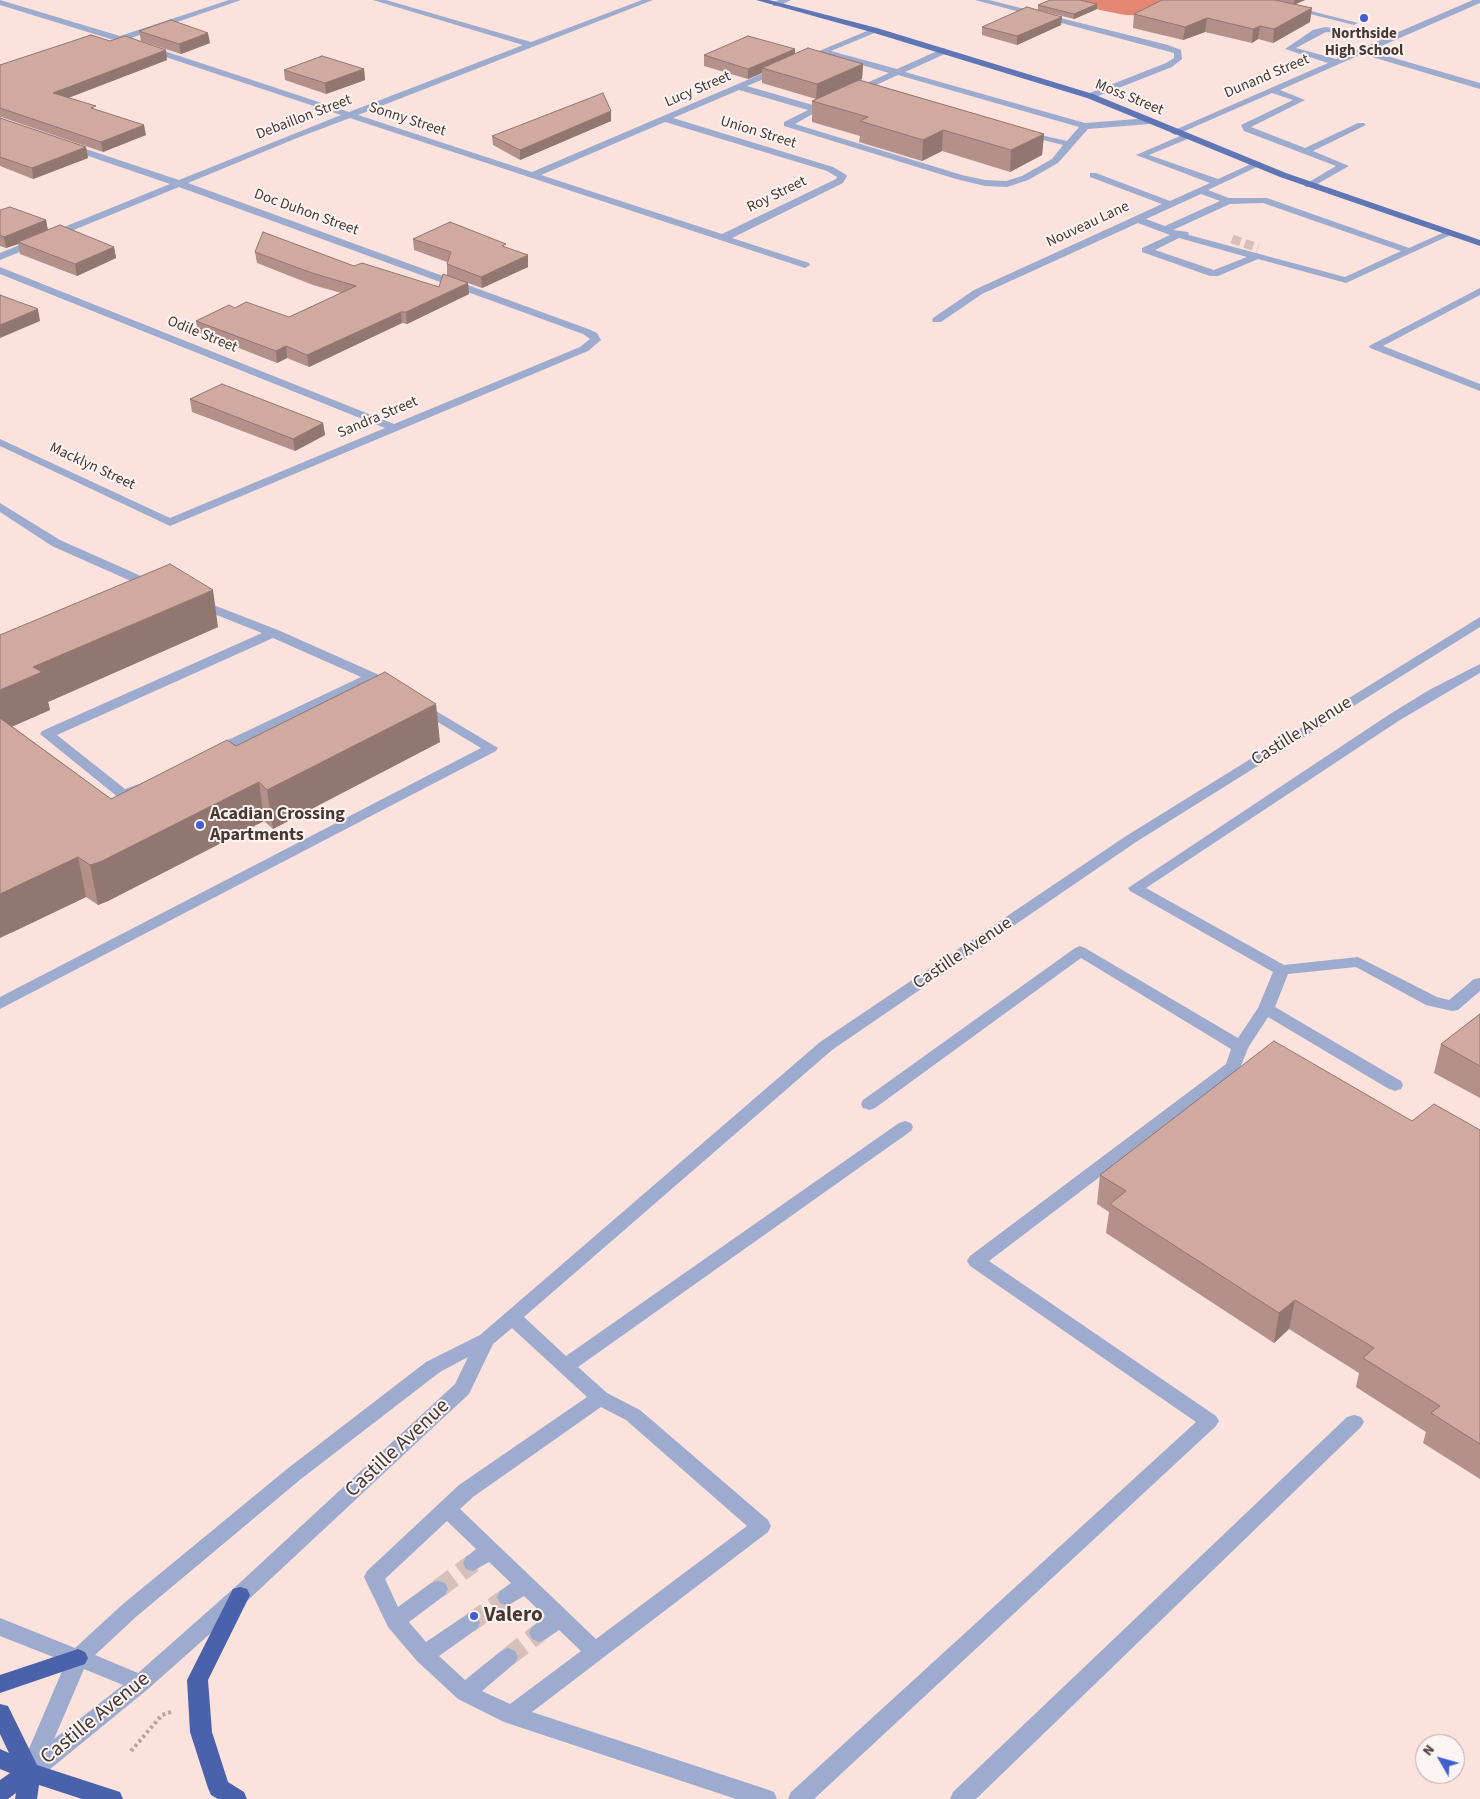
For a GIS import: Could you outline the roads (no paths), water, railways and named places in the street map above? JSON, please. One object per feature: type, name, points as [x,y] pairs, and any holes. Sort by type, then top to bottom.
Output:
[{"type":"highway","points":[[236,1799],[219,1788],[201,1732],[197,1680],[240,1595]]},
{"type":"highway","points":[[0,1684],[78,1658]]},
{"type":"highway","points":[[0,1713],[30,1772],[26,1799]]},
{"type":"highway","points":[[0,1760],[112,1799]]},
{"type":"highway","points":[[0,1792],[30,1772]]},
{"type":"main road","name":"Moss Street","points":[[760,0],[874,30],[1090,96],[1309,185],[1480,243]]},
{"type":"street","points":[[120,39],[238,0]]},
{"type":"street","points":[[377,0],[531,45]]},
{"type":"street","name":"Debaillon Street","points":[[0,257],[349,115],[649,0]]},
{"type":"street","points":[[776,4],[787,0]]},
{"type":"street","points":[[979,0],[1165,47],[1178,52],[1178,59],[1169,65],[1090,96]]},
{"type":"street","points":[[1258,0],[1402,34]]},
{"type":"street","name":"Dunand Street","points":[[1175,132],[1480,0]]},
{"type":"street","name":"Sonny Street","points":[[3,5],[120,39],[805,265]]},
{"type":"street","points":[[1336,62],[1289,48],[1316,32],[1325,29],[1390,39]]},
{"type":"street","name":"Lucy Street","points":[[533,175],[874,30]]},
{"type":"street","points":[[823,51],[1084,126],[1148,121]]},
{"type":"street","points":[[847,95],[944,52]]},
{"type":"street","points":[[1361,52],[1480,86]]},
{"type":"street","points":[[739,87],[816,109]]},
{"type":"street","points":[[862,88],[881,93]]},
{"type":"street","points":[[1271,90],[1301,100],[1246,125],[1247,129],[1344,166],[1309,185]]},
{"type":"street","points":[[832,102],[787,124],[959,177],[985,183],[1007,184],[1025,178],[1055,161],[1084,126]]},
{"type":"street","name":"Union Street","points":[[665,119],[830,169],[842,176]]},
{"type":"street","points":[[1306,151],[1361,125]]},
{"type":"street","points":[[1012,129],[1068,144]]},
{"type":"street","points":[[1187,136],[1141,155],[1217,182]]},
{"type":"street","name":"Doc Duhon Street","points":[[56,142],[178,183],[587,332],[593,335],[596,340]]},
{"type":"street","name":"Nouveau Lane","points":[[937,320],[978,292],[1256,164]]},
{"type":"street","points":[[1093,175],[1170,204]]},
{"type":"street","name":"Roy Street","points":[[723,238],[840,180],[842,176]]},
{"type":"street","points":[[1199,190],[1228,201],[1264,200],[1409,251]]},
{"type":"street","points":[[1165,230],[1228,201]]},
{"type":"street","points":[[1137,219],[1178,235],[1258,252],[1272,252],[1287,264],[1346,280],[1450,233]]},
{"type":"street","points":[[1232,239],[1196,232],[1178,235],[1146,250],[1214,274],[1258,252]]},
{"type":"street","name":"Odile Street","points":[[0,270],[394,428]]},
{"type":"street","points":[[1480,291],[1374,346],[1480,388]]},
{"type":"street","name":"Sandra Street","points":[[170,522],[584,349],[596,340]]},
{"type":"street","name":"Macklyn Street","points":[[0,442],[170,522]]},
{"type":"street","points":[[0,507],[56,543],[153,586],[273,632],[372,677],[491,748],[0,1004]]},
{"type":"street","points":[[135,594],[153,586]]},
{"type":"street","name":"Castille Avenue","points":[[30,1772],[78,1658],[130,1610],[294,1474],[433,1367],[486,1340],[826,1046],[1131,839],[1478,624]]},
{"type":"street","points":[[150,782],[124,795],[47,734],[273,632]]},
{"type":"street","points":[[1480,668],[1403,712],[1136,888],[1282,970],[1358,962],[1432,1001],[1452,1006],[1480,983]]},
{"type":"street","points":[[204,757],[372,677]]},
{"type":"street","points":[[869,1104],[1080,951],[1240,1048]]},
{"type":"street","points":[[800,1799],[1209,1421],[976,1261],[1040,1216],[1233,1067],[1240,1048],[1266,1010],[1282,970]]},
{"type":"street","points":[[1266,1010],[1395,1084]]},
{"type":"street","points":[[565,1366],[905,1127]]},
{"type":"street","points":[[512,1317],[600,1398],[633,1415],[761,1526],[512,1715]]},
{"type":"street","name":"Castille Avenue","points":[[30,1772],[141,1683],[240,1595],[462,1389],[486,1340]]},
{"type":"street","points":[[600,1398],[466,1492],[374,1577],[395,1621],[424,1655],[465,1693],[512,1715],[766,1799]]},
{"type":"street","points":[[960,1799],[1354,1422]]},
{"type":"street","points":[[448,1509],[596,1652]]},
{"type":"street","points":[[473,1563],[490,1550]]},
{"type":"street","points":[[507,1597],[526,1584]]},
{"type":"street","points":[[395,1621],[438,1589]]},
{"type":"street","points":[[540,1632],[560,1617]]},
{"type":"street","points":[[424,1655],[470,1624]]},
{"type":"street","points":[[0,1627],[141,1683]]},
{"type":"street","points":[[465,1693],[508,1656]]},
{"type":"tunnel","points":[[1232,239],[1258,248]]},
{"type":"tunnel","points":[[438,1589],[473,1563]]},
{"type":"tunnel","points":[[470,1623],[507,1597]]},
{"type":"tunnel","points":[[508,1657],[539,1633]]},
{"type":"place","name":"Northside High School","points":[[1364,18]]},
{"type":"place","name":"Acadian Crossing Apartments","points":[[200,825]]},
{"type":"place","name":"Valero","points":[[474,1616]]}]
